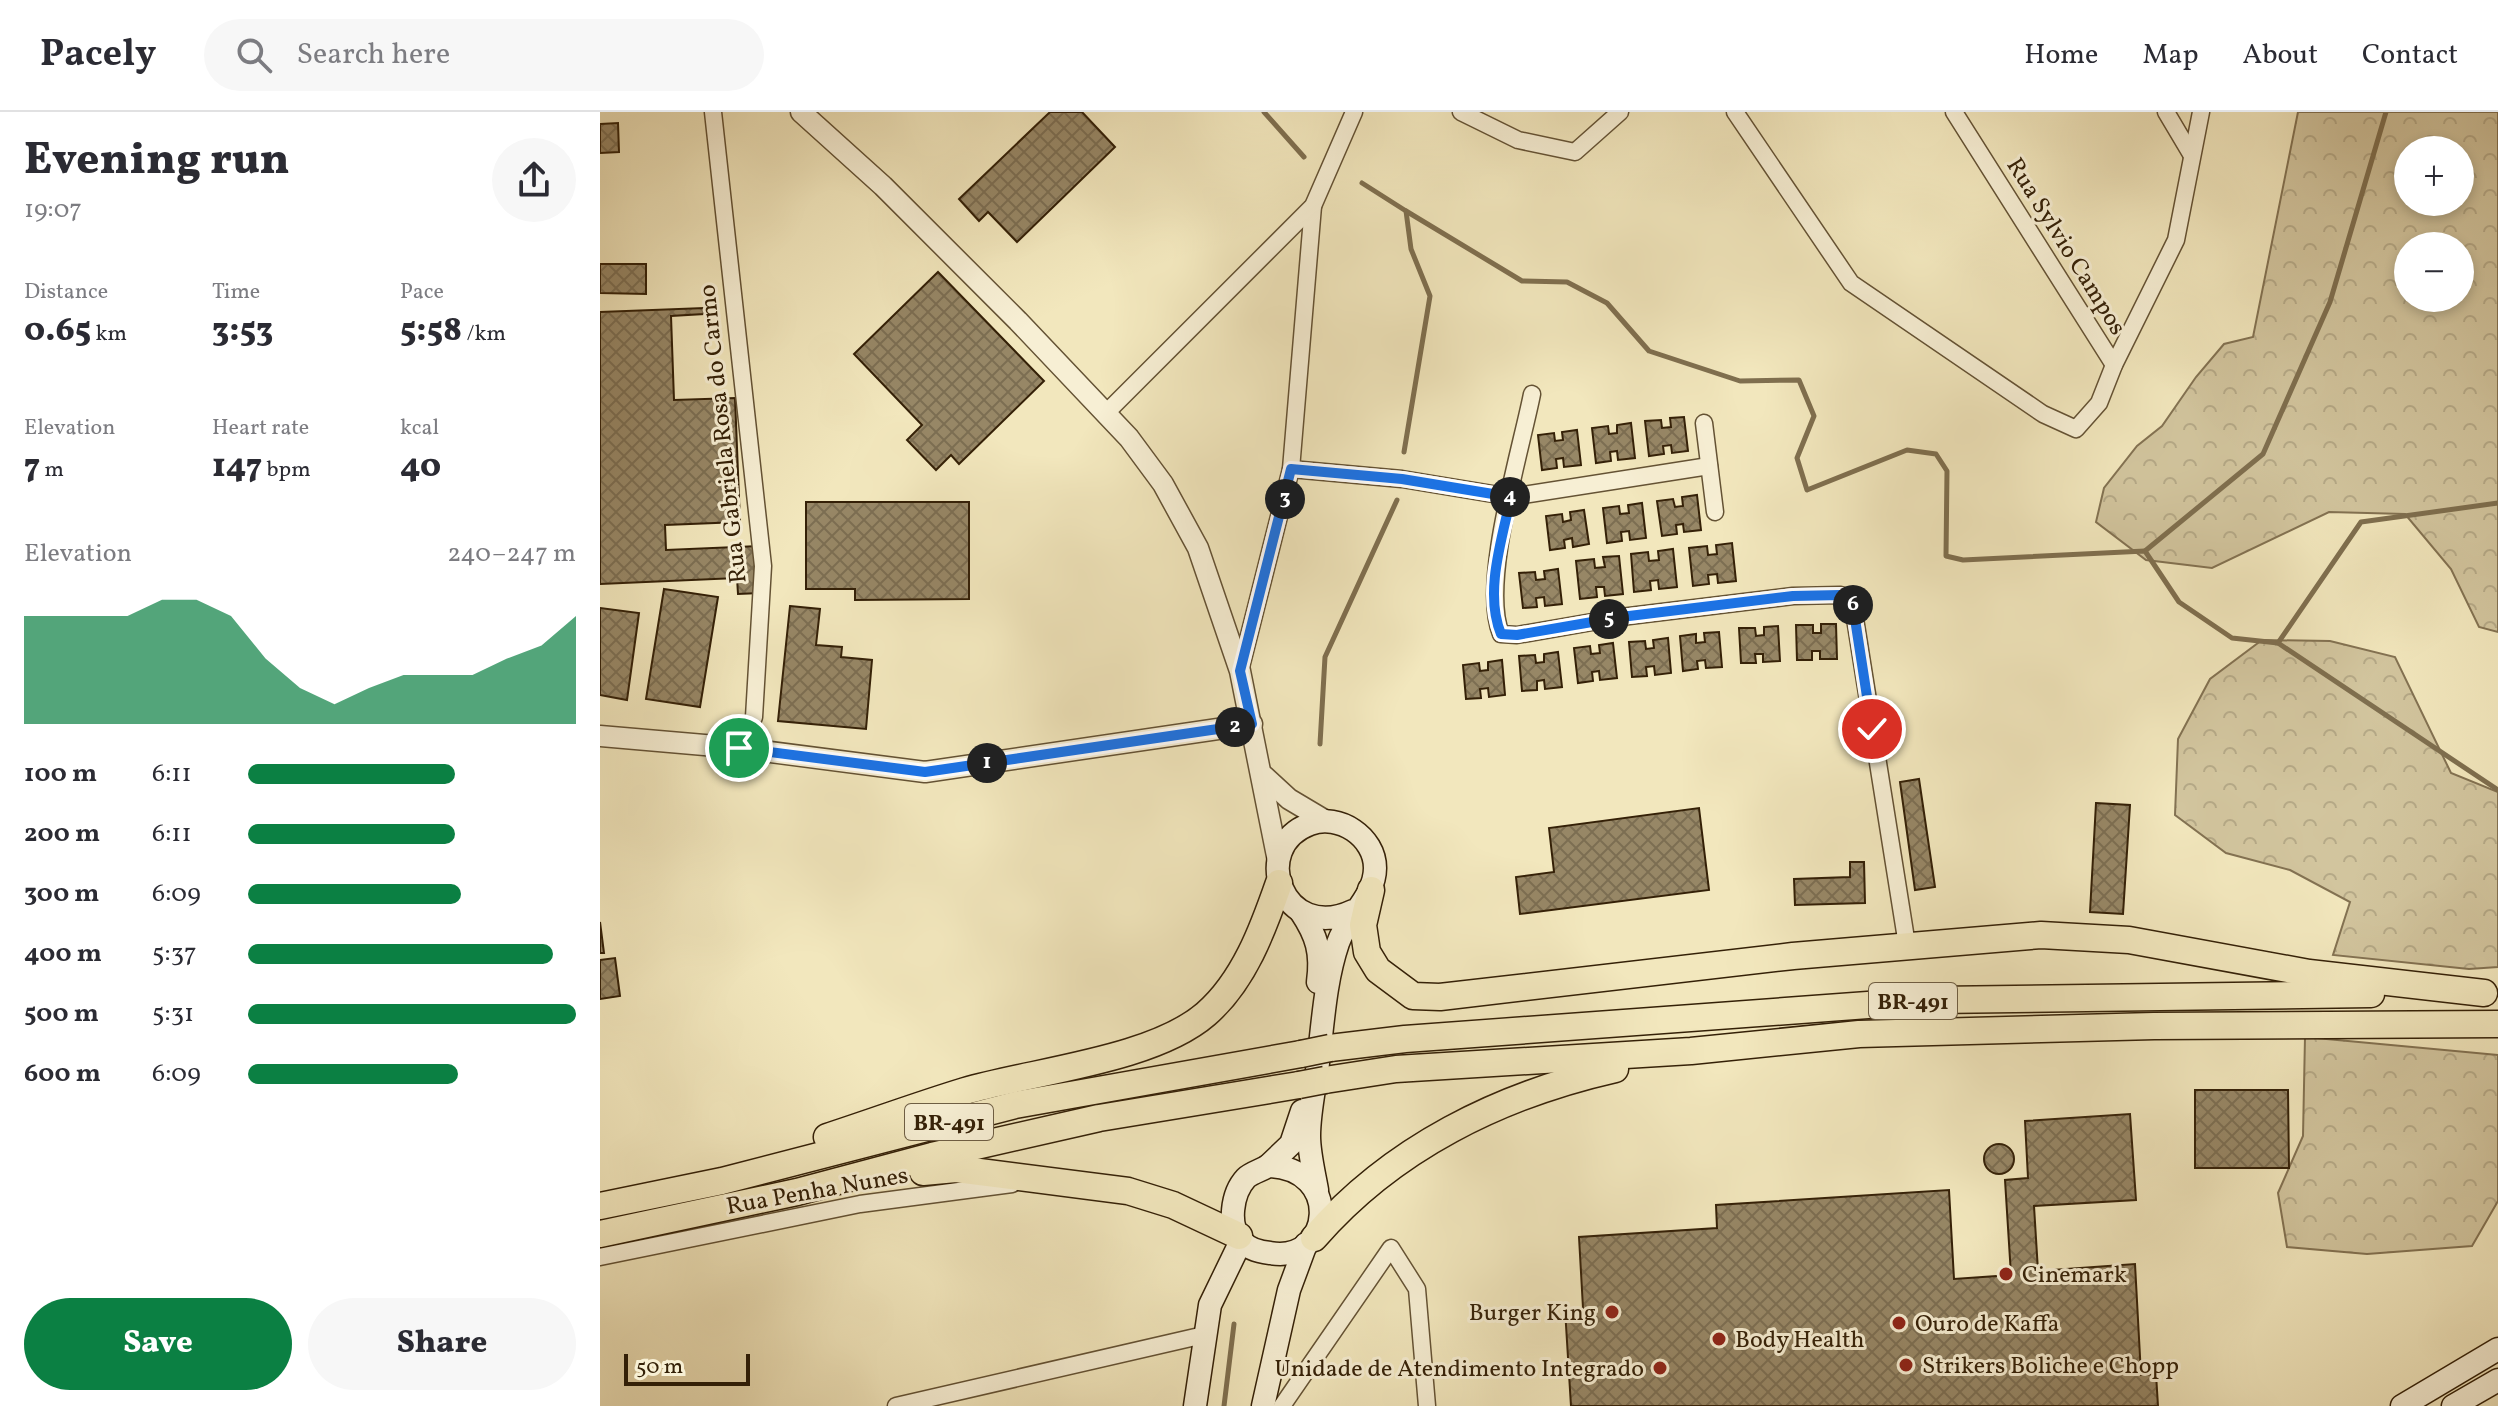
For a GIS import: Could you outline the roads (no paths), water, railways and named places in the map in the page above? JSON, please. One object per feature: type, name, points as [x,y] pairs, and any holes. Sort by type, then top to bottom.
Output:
[{"type":"highway","points":[[722,1181],[787,1150],[966,1091],[1122,1052],[1181,1033],[1208,1012],[1253,949],[1279,872]]},
{"type":"highway","points":[[1371,890],[1363,925],[1367,952],[1378,970],[1413,996],[1440,997],[1907,945],[2041,935],[2129,940],[2309,973],[2491,992]]},
{"type":"highway","name":"BR-491","points":[[600,1206],[722,1181],[1015,1105],[1330,1048],[1405,1039],[1936,1000],[2491,992]]},
{"type":"highway","name":"BR-491","points":[[600,1234],[797,1192],[932,1156],[1099,1118],[1396,1069],[1691,1051],[1859,1034],[2154,1026],[2498,1024]]},
{"type":"highway","points":[[1310,1241],[1343,1204],[1470,1116],[1571,1079],[1691,1051]]},
{"type":"highway","points":[[797,1192],[956,1169],[1128,1191],[1173,1205],[1240,1238]]},
{"type":"main road","points":[[1263,1406],[1289,1290],[1321,1223],[1322,1206],[1309,1137],[1329,975],[1338,941],[1353,911],[1371,890],[1375,866],[1367,843],[1350,827],[1326,821],[1295,832],[1279,872],[1287,900],[1301,912],[1316,935],[1321,960],[1303,1110],[1291,1144],[1268,1166],[1247,1177],[1235,1198],[1233,1220],[1240,1238],[1258,1251],[1275,1254],[1298,1250],[1310,1241]]},
{"type":"main road","points":[[1301,912],[1327,919],[1353,911]]},
{"type":"main road","points":[[1268,1166],[1287,1167],[1304,1175],[1317,1190]]},
{"type":"main road","points":[[1195,1406],[1210,1305],[1240,1238]]},
{"type":"main road","points":[[2402,1406],[2498,1349]]},
{"type":"main road","points":[[2453,1406],[2498,1380]]},
{"type":"street","name":"Rua Gabriela Rosa do Carmo","points":[[713,112],[763,566],[754,717],[739,748]]},
{"type":"street","points":[[801,112],[883,186],[1106,413],[1163,484],[1198,548],[1240,671],[1264,776],[1263,794],[1279,872]]},
{"type":"street","points":[[1240,671],[1291,469],[1313,206],[1354,112]]},
{"type":"street","points":[[1461,112],[1518,140],[1575,152],[1620,112]]},
{"type":"street","points":[[1735,112],[1851,283],[2043,414],[2076,429],[2099,403],[2114,365],[2176,240],[2201,112]]},
{"type":"street","name":"Rua Sylvio Campos","points":[[1954,112],[2114,365]]},
{"type":"street","points":[[2166,112],[2191,154]]},
{"type":"street","points":[[1106,413],[1313,206]]},
{"type":"street","points":[[1532,394],[1495,572],[1497,625],[1501,634],[1517,635],[1621,617],[1793,596],[1841,595],[1849,599],[1853,606],[1907,945]]},
{"type":"street","points":[[1704,423],[1715,512]]},
{"type":"street","points":[[1291,469],[1402,479],[1511,497],[1709,466]]},
{"type":"street","points":[[600,736],[739,748],[925,772],[1252,724]]},
{"type":"street","points":[[1264,776],[1289,799],[1326,821]]},
{"type":"street","name":"Rua Penha Nunes","points":[[600,1257],[860,1204],[1044,1180]]},
{"type":"street","points":[[1282,1406],[1391,1248],[1417,1289],[1427,1406]]},
{"type":"street","points":[[896,1406],[1204,1335]]},
{"type":"waterway","points":[[1264,112],[1304,157]]},
{"type":"waterway","points":[[2145,551],[2263,454],[2330,302],[2386,112]]},
{"type":"waterway","points":[[1362,183],[1406,211],[1411,249],[1430,296],[1404,452]]},
{"type":"waterway","points":[[1406,211],[1522,281],[1567,282],[1607,303],[1649,351],[1740,381],[1799,380],[1814,416],[1797,458],[1807,490],[1907,450],[1936,454],[1947,471],[1946,556],[1963,560],[2145,551],[2179,602],[2232,638],[2278,643],[2361,522],[2498,503]]},
{"type":"waterway","points":[[1320,744],[1325,657],[1397,500]]},
{"type":"waterway","points":[[2278,643],[2498,790]]},
{"type":"waterway","points":[[1224,1406],[1234,1324]]},
{"type":"place","name":"Cinemark","points":[[2006,1274]]},
{"type":"place","name":"Burger King","points":[[1612,1312]]},
{"type":"place","name":"Ouro de Kaffa","points":[[1899,1323]]},
{"type":"place","name":"Body Health","points":[[1719,1339]]},
{"type":"place","name":"Strikers Boliche e Chopp","points":[[1906,1365]]},
{"type":"place","name":"Unidade de Atendimento Integrado","points":[[1660,1368]]}]
